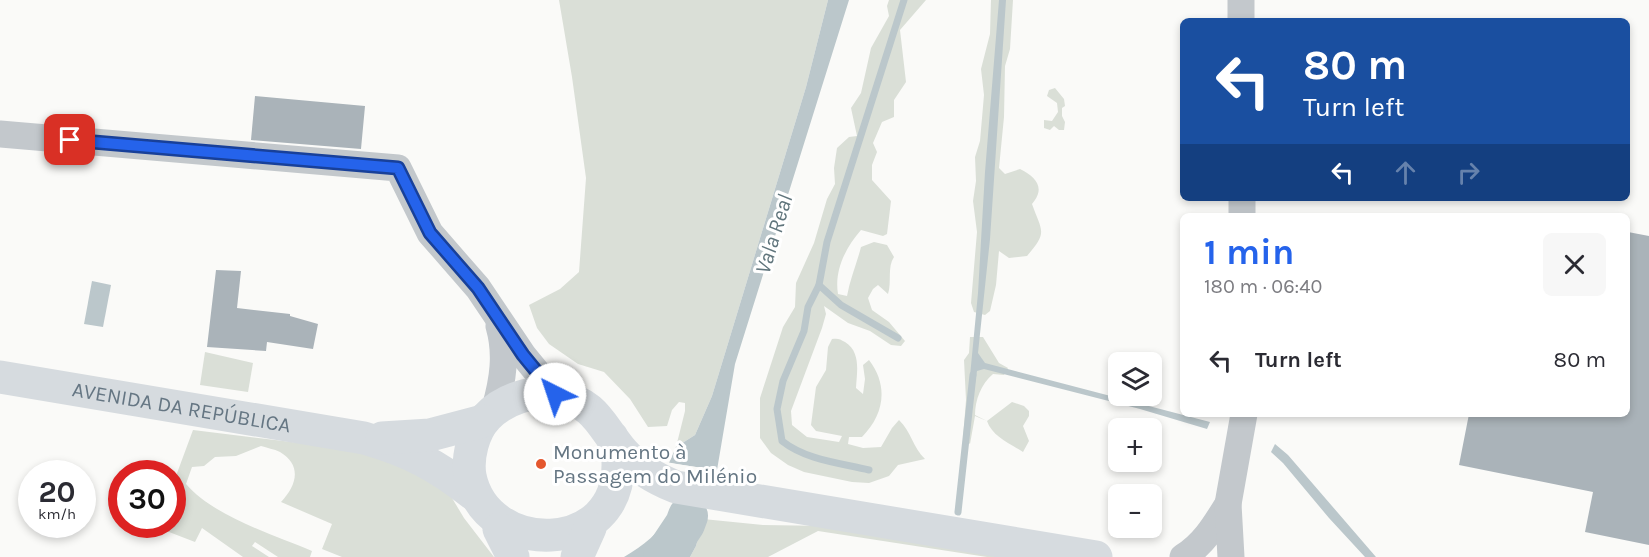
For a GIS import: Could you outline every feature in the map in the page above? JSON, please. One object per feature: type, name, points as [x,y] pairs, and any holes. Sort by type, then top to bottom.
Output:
[{"type":"main road","name":"AVENIDA DA REPÚBLICA","points":[[0,377],[364,438],[394,446],[422,458],[473,494]]},
{"type":"main road","points":[[676,487],[627,499],[569,539],[545,543],[521,540],[506,543],[483,513],[473,494],[468,465],[475,437],[489,414],[510,401],[532,394],[555,394],[579,402],[598,416],[612,437],[636,465],[654,478],[676,487],[1096,557]]},
{"type":"main road","name":"AVENIDA DA REPÚBLICA","points":[[364,438],[429,435],[489,414]]},
{"type":"main road","points":[[577,557],[617,486],[619,461],[612,437]]},
{"type":"street","points":[[1241,0],[1241,18]]},
{"type":"street","points":[[0,134],[398,168],[430,233],[478,288],[523,355],[555,394]]},
{"type":"street","points":[[489,414],[505,364],[503,338],[496,313]]},
{"type":"street","points":[[1231,557],[1228,504],[1243,417]]},
{"type":"street","points":[[1183,557],[1201,544],[1213,530],[1228,504]]},
{"type":"shaded area","points":[[559,0],[828,0],[806,87],[712,396],[695,435],[676,447],[685,403],[679,402],[672,410],[667,426],[648,427],[630,399],[604,372],[578,364],[549,344],[537,328],[529,305],[560,289],[579,272],[586,178]]},
{"type":"shaded area","points":[[889,0],[926,0],[900,30],[906,82],[894,100],[894,117],[882,122],[873,143],[877,152],[872,165],[872,180],[891,201],[887,234],[883,236],[861,230],[842,259],[837,285],[838,294],[847,296],[861,247],[874,242],[887,245],[894,257],[888,294],[878,285],[868,298],[872,310],[889,322],[905,341],[901,346],[891,345],[870,331],[848,323],[824,306],[826,314],[822,328],[791,411],[792,425],[807,437],[839,442],[842,436],[816,431],[811,425],[816,387],[826,370],[828,347],[832,339],[839,339],[850,346],[856,356],[856,388],[863,394],[865,379],[863,365],[869,360],[879,380],[881,390],[879,410],[875,419],[862,437],[849,437],[848,444],[863,448],[881,447],[899,420],[925,459],[898,465],[889,476],[869,483],[852,482],[804,472],[788,465],[771,453],[760,438],[760,398],[783,327],[795,307],[796,283],[814,243],[827,199],[835,184],[834,168],[837,148],[849,137],[857,136],[851,108],[861,93],[871,48],[889,16],[887,6]]},
{"type":"shaded area","points":[[991,0],[1013,0],[1010,49],[1005,66],[1004,117],[999,168],[1005,174],[1020,169],[1035,179],[1039,188],[1032,204],[1041,232],[1038,242],[1027,256],[1009,258],[999,251],[996,285],[990,311],[985,315],[974,312],[971,303],[977,232],[973,201],[976,181],[975,157],[980,141],[984,95],[981,69],[990,34]]},
{"type":"shaded area","points":[[1055,88],[1064,99],[1065,106],[1062,108],[1062,116],[1065,122],[1064,130],[1059,130],[1054,126],[1050,130],[1044,128],[1044,120],[1052,121],[1058,112],[1057,103],[1047,96],[1049,90]]},
{"type":"shaded area","points":[[970,337],[983,337],[999,363],[1008,368],[1004,375],[993,374],[982,387],[975,415],[987,421],[975,416],[970,444],[963,438],[966,400],[964,360],[969,353]]},
{"type":"shaded area","points":[[205,352],[253,363],[248,392],[200,385]]},
{"type":"shaded area","points":[[1012,402],[1024,406],[1029,411],[1029,416],[1023,426],[1029,441],[1023,452],[997,435],[987,421]]},
{"type":"shaded area","points":[[193,430],[387,455],[443,483],[464,518],[494,557],[342,557],[322,549],[332,524],[281,502],[295,476],[292,463],[280,452],[261,446],[236,456],[215,457],[204,466],[192,467],[186,484],[186,460],[182,460]]},
{"type":"shaded area","points":[[186,484],[212,506],[228,515],[312,551],[310,557],[278,557],[255,542],[252,546],[269,557],[243,557],[202,528],[195,542],[185,538]]},
{"type":"shaded area","points":[[703,519],[763,525],[828,526],[1028,557],[987,557],[818,531],[768,557],[690,557],[696,546]]},
{"type":"water","points":[[828,0],[849,0],[735,364],[717,470],[669,463],[676,447],[695,435],[712,396],[806,87]]},
{"type":"water","points":[[999,0],[1006,0],[990,239],[978,353],[985,363],[1108,395],[1108,401],[984,369],[977,371],[974,390],[970,376]]},
{"type":"water","points":[[92,281],[111,285],[103,327],[84,324]]},
{"type":"water","points":[[1128,406],[1149,406],[1180,414],[1180,417],[1210,422],[1207,429]]},
{"type":"water","points":[[1275,444],[1288,455],[1376,557],[1365,557],[1329,518],[1271,452]]},
{"type":"water","points":[[671,514],[703,519],[696,546],[690,557],[624,557],[650,538]]},
{"type":"pier","points":[[666,462],[720,471],[716,473],[668,465]]},
{"type":"building","points":[[255,96],[365,106],[361,149],[251,140]]},
{"type":"building","points":[[1630,232],[1649,236],[1649,545],[1585,532],[1593,492],[1459,465],[1468,417],[1630,417]]},
{"type":"building","points":[[216,270],[241,271],[237,308],[290,314],[290,316],[318,324],[313,349],[267,342],[266,351],[207,347]]},
{"type":"waterway","points":[[898,338],[841,305],[819,285],[827,242],[904,0]]},
{"type":"waterway","points":[[819,285],[808,307],[804,331],[783,381],[777,409],[782,441],[812,457],[869,470]]},
{"type":"waterway","points":[[958,512],[973,375]]},
{"type":"waterway","name":"Vala Real","points":[[663,557],[688,516]]},
{"type":"place","name":"Monumento à Passagem do Milénio","points":[[541,464]]},
{"type":"route","points":[[70,140],[398,168],[430,233],[478,288],[523,355],[555,394]]}]
